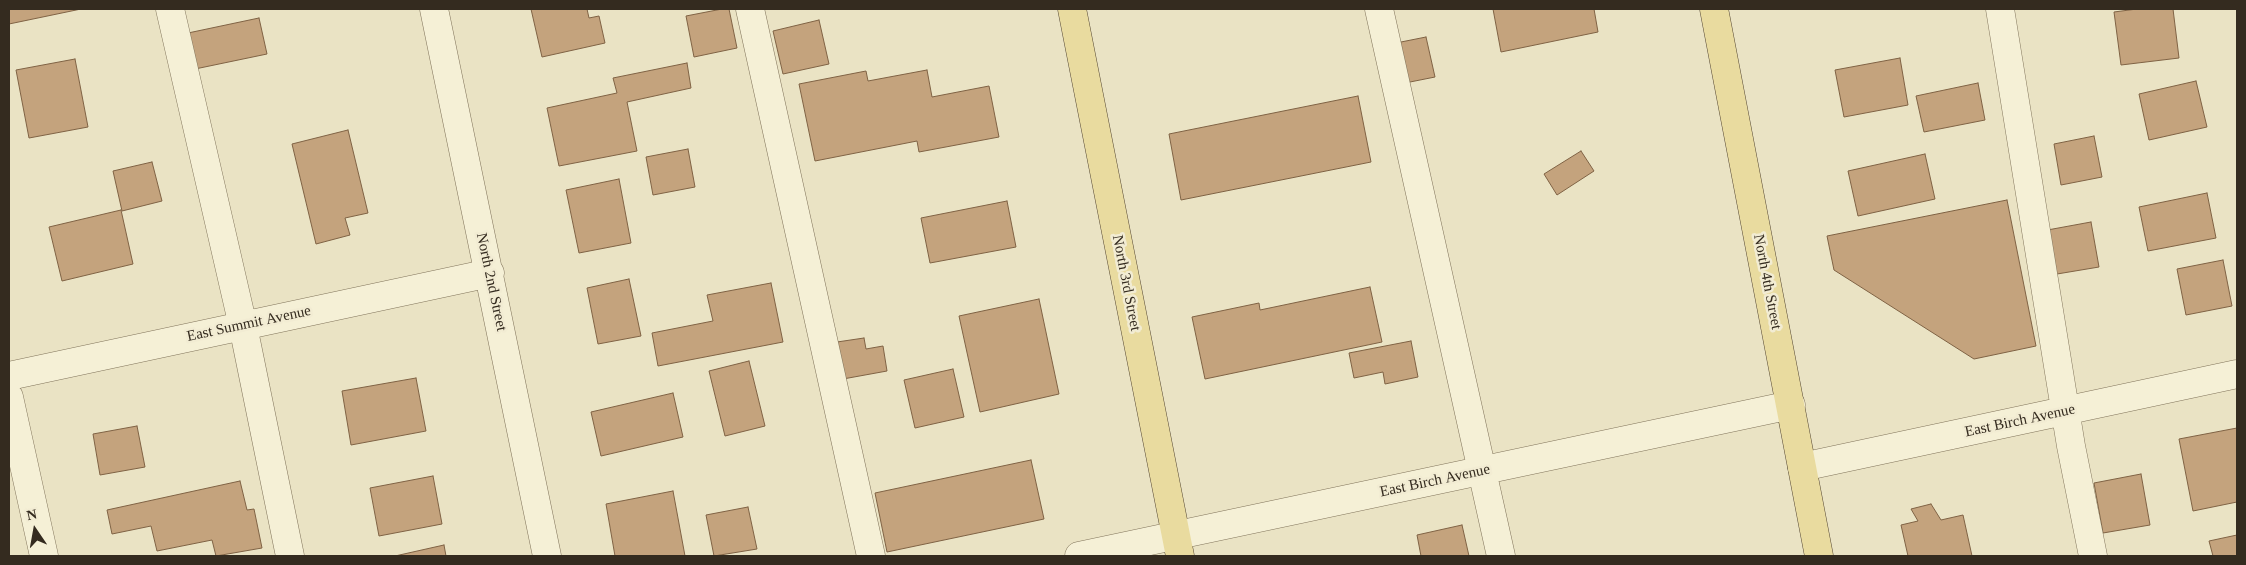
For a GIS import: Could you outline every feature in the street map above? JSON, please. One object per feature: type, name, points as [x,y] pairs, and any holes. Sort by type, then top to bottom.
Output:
[{"type":"main road","name":"North 3rd Street","points":[[1072,9],[1178,546]]},
{"type":"main road","name":"North 4th Street","points":[[1714,9],[1819,556]]},
{"type":"street","points":[[170,9],[243,326],[290,556]]},
{"type":"street","name":"North 2nd Street","points":[[434,9],[547,556]]},
{"type":"street","points":[[750,9],[871,556]]},
{"type":"street","points":[[1379,9],[1501,556]]},
{"type":"street","points":[[2000,9],[2065,411],[2093,556]]},
{"type":"street","name":"East Summit Avenue","points":[[9,376],[490,273]]},
{"type":"street","name":"East Birch Avenue","points":[[1802,467],[2237,374]]},
{"type":"street","points":[[9,397],[44,556]]},
{"type":"street","name":"East Birch Avenue","points":[[1079,556],[1178,546],[1482,471],[1791,406]]},
{"type":"building","points":[[9,9],[81,9],[9,24]]},
{"type":"building","points":[[531,9],[587,9],[589,18],[599,16],[605,43],[542,57]]},
{"type":"building","points":[[729,9],[737,48],[694,57],[686,16]]},
{"type":"building","points":[[1493,9],[1594,9],[1598,32],[1501,52]]},
{"type":"building","points":[[2137,9],[2173,9],[2179,58],[2121,65],[2114,12]]},
{"type":"building","points":[[259,18],[267,54],[195,69],[188,33]]},
{"type":"building","points":[[819,20],[829,64],[783,74],[773,31]]},
{"type":"building","points":[[1426,37],[1435,77],[1395,85],[1386,45]]},
{"type":"building","points":[[1900,58],[1908,105],[1844,117],[1835,70]]},
{"type":"building","points":[[75,59],[88,127],[29,138],[16,70]]},
{"type":"building","points":[[687,63],[691,88],[627,102],[637,151],[559,166],[547,108],[617,93],[613,78]]},
{"type":"building","points":[[927,70],[932,97],[989,86],[999,137],[919,152],[917,141],[815,161],[799,84],[866,71],[868,81]]},
{"type":"building","points":[[2196,81],[2207,127],[2149,140],[2139,94]]},
{"type":"building","points":[[1978,83],[1985,120],[1924,132],[1916,96]]},
{"type":"building","points":[[1358,96],[1371,162],[1181,200],[1169,134]]},
{"type":"building","points":[[348,130],[368,213],[345,218],[350,235],[316,244],[292,144]]},
{"type":"building","points":[[2094,136],[2102,177],[2061,185],[2054,144]]},
{"type":"building","points":[[688,149],[695,187],[653,195],[646,157]]},
{"type":"building","points":[[1581,151],[1594,171],[1557,195],[1544,174]]},
{"type":"building","points":[[1925,154],[1935,199],[1858,216],[1848,171]]},
{"type":"building","points":[[152,162],[162,201],[122,211],[113,171]]},
{"type":"building","points":[[619,179],[631,243],[579,253],[566,190]]},
{"type":"building","points":[[2207,193],[2216,238],[2148,251],[2139,207]]},
{"type":"building","points":[[2007,200],[2036,346],[1974,359],[1834,270],[1827,236]]},
{"type":"building","points":[[1007,201],[1016,247],[930,263],[921,218]]},
{"type":"building","points":[[121,210],[133,264],[62,281],[49,227]]},
{"type":"building","points":[[2091,222],[2099,267],[2051,275],[2042,231]]},
{"type":"building","points":[[2223,260],[2232,306],[2186,315],[2177,269]]},
{"type":"building","points":[[629,279],[641,336],[598,344],[587,288]]},
{"type":"building","points":[[771,283],[783,342],[658,366],[652,333],[713,321],[707,295]]},
{"type":"building","points":[[1370,287],[1382,342],[1205,379],[1192,317],[1259,303],[1260,310]]},
{"type":"building","points":[[1039,299],[1059,394],[980,412],[959,316]]},
{"type":"building","points":[[864,338],[866,349],[883,346],[887,371],[843,379],[837,342]]},
{"type":"building","points":[[1411,341],[1418,377],[1385,384],[1383,372],[1354,378],[1349,353]]},
{"type":"building","points":[[749,361],[765,426],[725,436],[709,371]]},
{"type":"building","points":[[953,369],[964,417],[915,428],[904,380]]},
{"type":"building","points":[[416,378],[426,431],[351,445],[342,391]]},
{"type":"building","points":[[673,393],[683,437],[601,456],[591,412]]},
{"type":"building","points":[[137,426],[145,467],[100,475],[93,434]]},
{"type":"building","points":[[2237,428],[2237,502],[2193,511],[2179,439]]},
{"type":"building","points":[[1031,460],[1044,519],[887,552],[875,493]]},
{"type":"building","points":[[2141,474],[2150,525],[2103,533],[2094,483]]},
{"type":"building","points":[[433,476],[442,524],[379,536],[370,488]]},
{"type":"building","points":[[240,481],[247,510],[254,509],[262,548],[216,556],[212,540],[157,551],[151,526],[112,534],[107,510]]},
{"type":"building","points":[[673,491],[685,556],[615,556],[606,504]]},
{"type":"building","points":[[1931,504],[1941,520],[1963,515],[1972,556],[1908,556],[1901,525],[1918,521],[1911,509]]},
{"type":"building","points":[[748,507],[757,549],[714,556],[706,515]]},
{"type":"building","points":[[1462,525],[1469,556],[1421,556],[1417,535]]},
{"type":"building","points":[[2237,535],[2237,556],[2213,556],[2209,541]]},
{"type":"building","points":[[444,545],[446,556],[395,556]]}]
